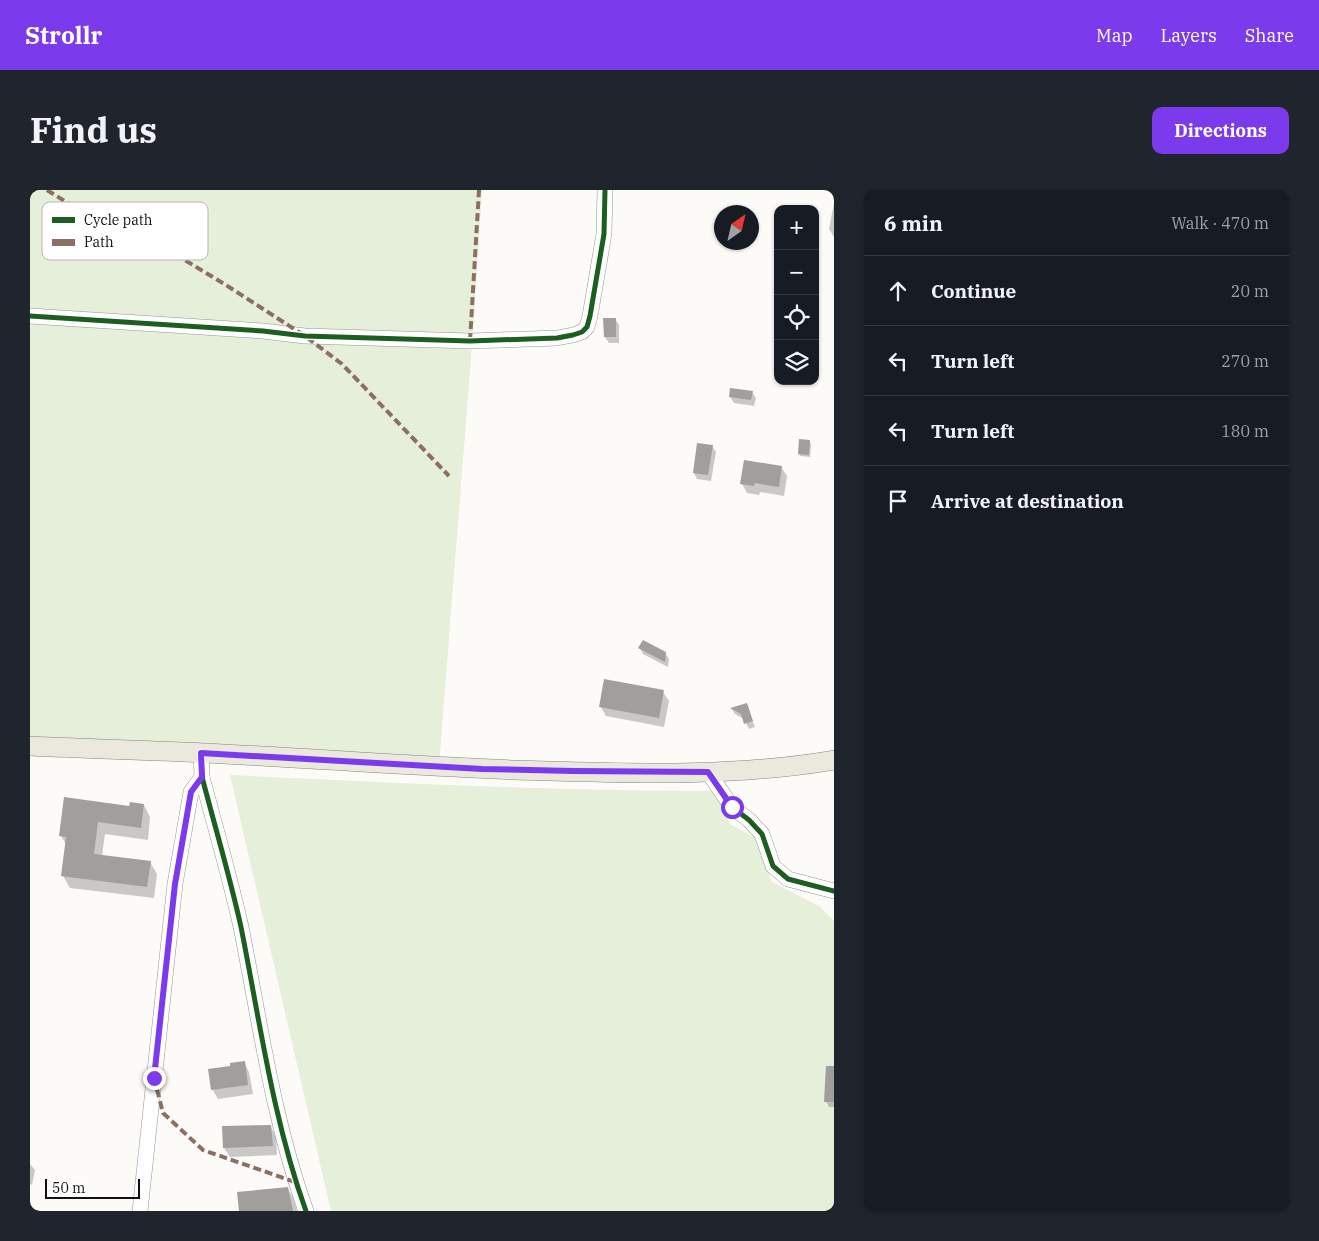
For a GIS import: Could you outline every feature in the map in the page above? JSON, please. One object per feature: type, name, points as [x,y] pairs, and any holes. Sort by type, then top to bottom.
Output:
[{"type":"main road","points":[[30,746],[201,753],[482,769],[581,772],[708,772],[770,769],[834,760]]},
{"type":"street","points":[[30,316],[314,336],[470,341],[557,338],[573,335],[582,332],[587,327],[590,316],[604,234],[605,190]]},
{"type":"street","points":[[201,753],[202,777],[240,925],[270,1082],[295,1182],[306,1211]]},
{"type":"street","points":[[708,772],[732,807],[749,820],[762,834],[772,866],[788,879],[834,891]]},
{"type":"street","points":[[140,1211],[175,884],[191,792],[202,777]]},
{"type":"green space","points":[[30,190],[482,190],[472,345],[439,765],[30,745]]},
{"type":"green space","points":[[230,775],[413,784],[717,791],[730,824],[755,838],[772,882],[819,906],[834,921],[834,1211],[331,1211]]},
{"type":"building","points":[[603,318],[616,318],[616,337],[604,337]]},
{"type":"building","points":[[730,388],[753,391],[751,400],[729,397]]},
{"type":"building","points":[[799,439],[810,440],[809,455],[798,454]]},
{"type":"building","points":[[697,443],[713,445],[708,475],[693,473]]},
{"type":"building","points":[[744,460],[782,466],[779,487],[755,483],[754,486],[740,484]]},
{"type":"building","points":[[643,640],[666,652],[665,662],[638,648]]},
{"type":"building","points":[[604,679],[664,690],[659,718],[599,707]]},
{"type":"building","points":[[747,703],[753,721],[744,724],[741,714],[730,708]]},
{"type":"building","points":[[64,797],[129,806],[130,802],[144,804],[141,828],[98,822],[94,854],[151,861],[147,887],[61,876],[66,837],[59,836]]},
{"type":"building","points":[[245,1061],[248,1085],[211,1090],[208,1069],[230,1066],[230,1063]]},
{"type":"building","points":[[826,1066],[834,1066],[834,1102],[824,1102]]},
{"type":"building","points":[[271,1125],[273,1146],[223,1148],[222,1126]]},
{"type":"building","points":[[288,1187],[293,1211],[239,1211],[237,1192]]},
{"type":"marked path","points":[[47,190],[66,202]]},
{"type":"marked path","points":[[470,341],[479,190]]},
{"type":"marked path","points":[[185,260],[305,336],[342,364],[449,476]]},
{"type":"marked path","points":[[154,1078],[163,1113],[203,1150],[295,1182]]},
{"type":"cycle path","points":[[30,316],[263,331],[305,336],[470,341],[557,338],[573,335],[582,332],[587,327],[590,316],[604,234],[605,190]]},
{"type":"cycle path","points":[[201,753],[202,777],[241,927],[276,1106],[306,1211]]},
{"type":"cycle path","points":[[708,772],[732,807],[749,820],[762,834],[773,866],[788,879],[834,891]]},
{"type":"route","points":[[154,1078],[175,884],[191,792],[202,777],[201,753],[482,769],[708,772],[732,807]]}]
